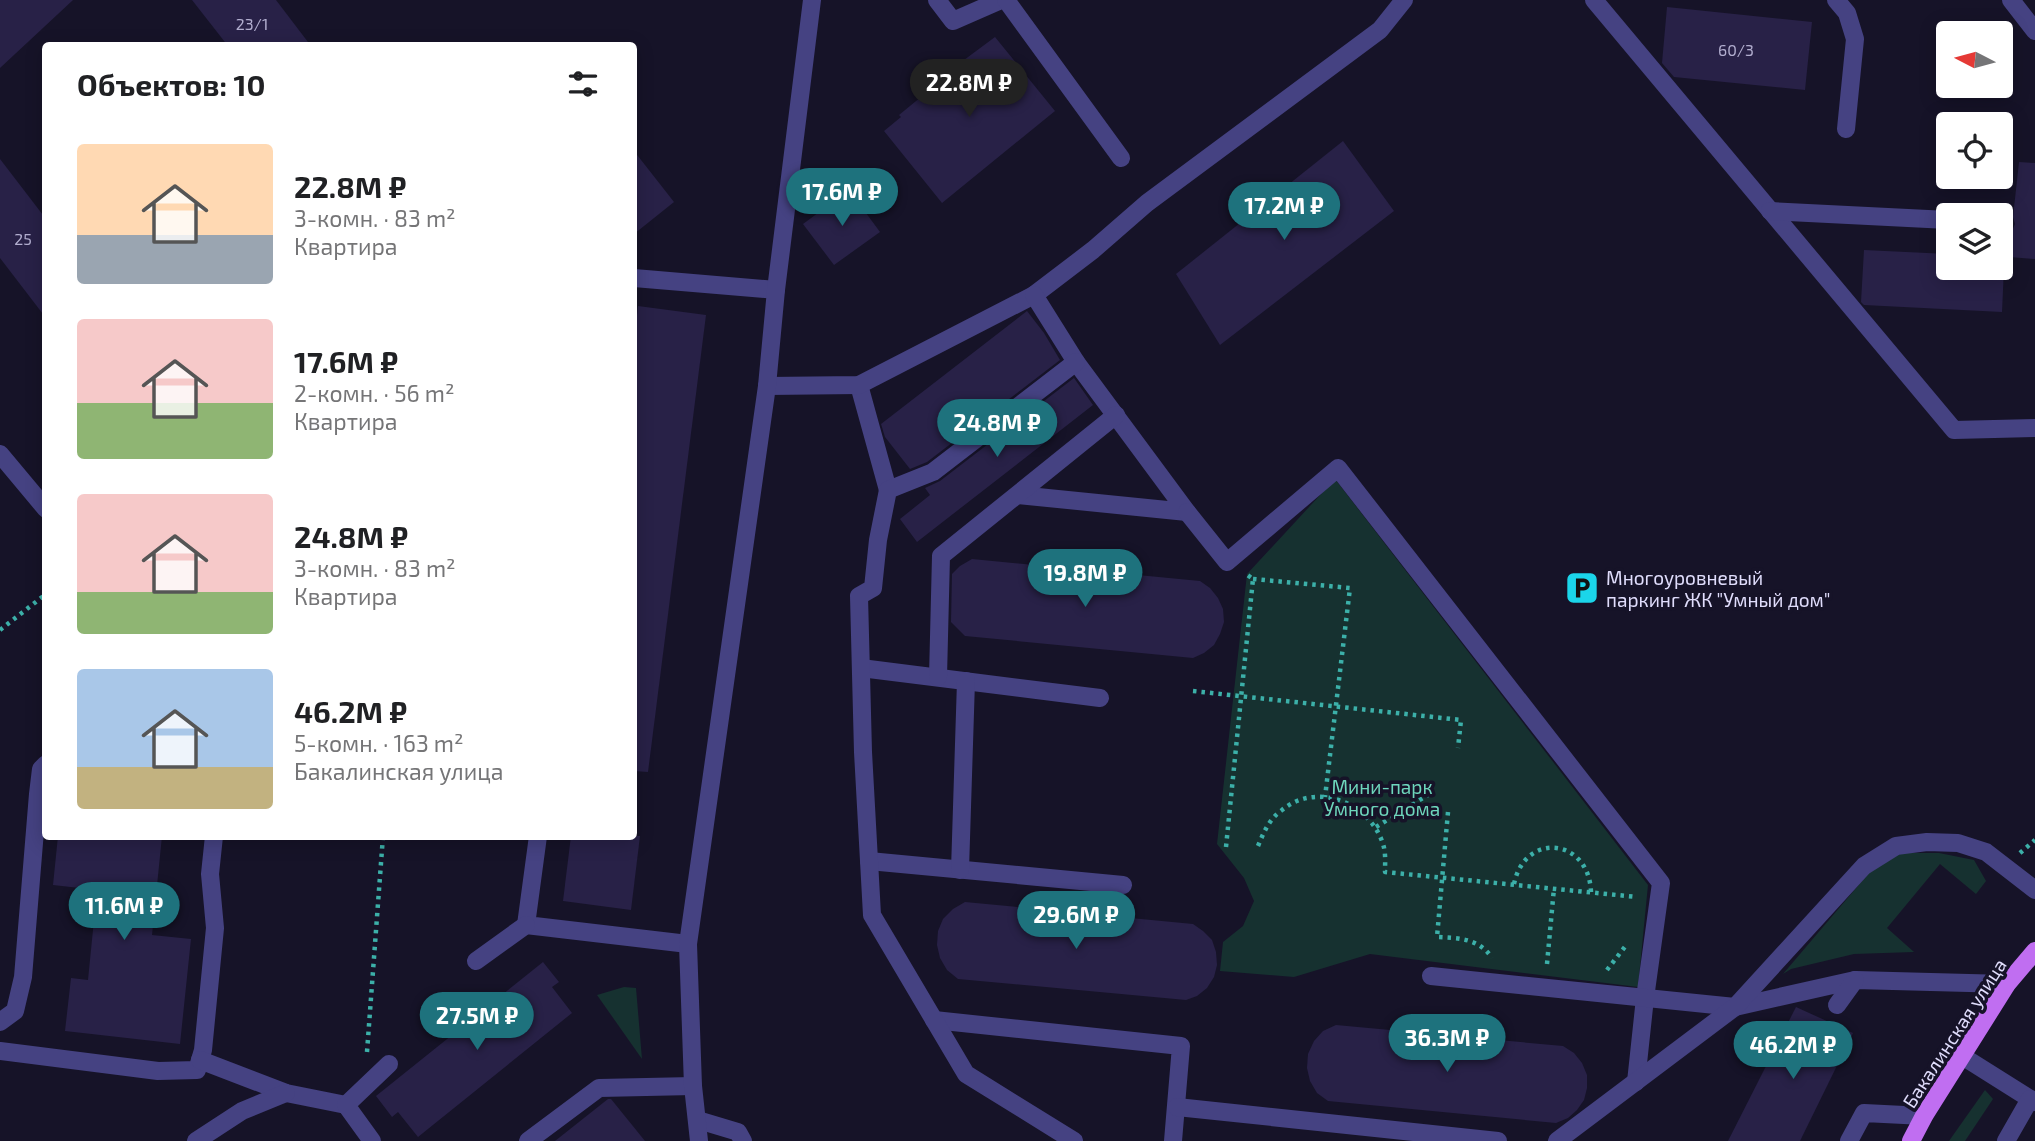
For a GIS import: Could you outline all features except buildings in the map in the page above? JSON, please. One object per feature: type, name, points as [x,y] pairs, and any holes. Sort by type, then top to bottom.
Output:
[{"type":"main road","name":"Бакалинская улица","points":[[1911,1141],[2007,984],[2035,951]]},
{"type":"street","points":[[699,1141],[693,1086],[688,944],[766,386],[812,0]]},
{"type":"street","points":[[937,0],[953,21],[1001,0]]},
{"type":"street","points":[[1006,0],[1121,158]]},
{"type":"street","points":[[766,386],[859,385],[1034,295],[1093,250],[1147,203],[1380,30],[1404,0]]},
{"type":"street","points":[[1594,0],[1954,430],[2035,428]]},
{"type":"street","points":[[1836,0],[1847,13],[1855,39],[1846,129]]},
{"type":"street","points":[[2011,0],[2035,31]]},
{"type":"street","points":[[1770,211],[1936,219]]},
{"type":"street","points":[[637,278],[776,290]]},
{"type":"street","points":[[1034,295],[1076,362],[1227,562],[1338,468],[1661,883],[1636,1082]]},
{"type":"street","points":[[888,490],[933,472],[1076,362]]},
{"type":"street","points":[[859,385],[888,490],[878,540],[873,588],[859,596],[863,752],[872,915],[966,1074],[1074,1141]]},
{"type":"street","points":[[938,677],[941,556],[1116,415]]},
{"type":"street","points":[[0,454],[42,504]]},
{"type":"street","points":[[1018,495],[1188,512]]},
{"type":"street","points":[[861,668],[1100,698]]},
{"type":"street","points":[[960,870],[967,681]]},
{"type":"street","points":[[0,1022],[15,1011],[23,977],[42,768]]},
{"type":"street","points":[[0,1051],[159,1071],[197,1070],[203,1050],[215,928],[210,874],[214,840]]},
{"type":"street","points":[[526,925],[537,840]]},
{"type":"street","points":[[1557,1141],[1735,1007],[1864,866],[1896,846],[1927,842],[1958,843],[1986,852],[2035,890]]},
{"type":"street","points":[[869,861],[1123,885]]},
{"type":"street","points":[[476,961],[526,925],[688,944]]},
{"type":"street","points":[[1430,976],[1735,1007],[1855,980],[2007,984]]},
{"type":"street","points":[[1837,1005],[1855,980]]},
{"type":"street","points":[[934,1020],[1181,1046],[1173,1141]]},
{"type":"street","points":[[1962,1056],[2032,1100],[2006,1141]]},
{"type":"street","points":[[200,1060],[286,1093],[346,1105],[372,1141]]},
{"type":"street","points":[[346,1105],[389,1064]]},
{"type":"street","points":[[528,1141],[599,1088],[693,1086]]},
{"type":"street","points":[[197,1141],[242,1111],[286,1093]]},
{"type":"street","points":[[1177,1107],[1498,1141]]},
{"type":"street","points":[[1849,1141],[1864,1113],[1924,1116]]},
{"type":"street","points":[[698,1119],[738,1132],[743,1141]]},
{"type":"path","points":[[1227,562],[1253,579],[1350,588],[1325,797]]},
{"type":"path","points":[[1226,847],[1253,579]]},
{"type":"path","points":[[0,630],[42,597]]},
{"type":"path","points":[[1193,691],[1461,720],[1458,748]]},
{"type":"path","points":[[1376,827],[1431,793]]},
{"type":"path","points":[[1258,846],[1267,825],[1282,809],[1303,799],[1325,797],[1345,801],[1363,812],[1376,827],[1384,846],[1385,872],[1644,898]]},
{"type":"path","points":[[1448,812],[1437,937],[1465,939],[1475,943],[1487,950],[1493,960]]},
{"type":"path","points":[[365,1088],[383,840]]},
{"type":"path","points":[[1514,884],[1520,866],[1528,856],[1553,848],[1566,850],[1577,856],[1586,866],[1591,879],[1591,892]]},
{"type":"path","points":[[1554,888],[1547,966],[1558,967]]},
{"type":"path","points":[[1606,972],[1631,940]]},
{"type":"green space","name":"Мини-парк Умного дома","points":[[1335,479],[1648,885],[1638,987],[1370,954],[1294,977],[1220,971],[1223,942],[1243,926],[1254,901],[1244,878],[1217,844],[1247,574]]},
{"type":"green space","points":[[1901,853],[1939,853],[1974,860],[1986,881],[1976,894],[1940,864],[1887,928],[1914,952],[1854,954],[1791,969],[1783,974],[1880,860]]},
{"type":"green space","points":[[624,987],[636,988],[642,1059],[597,995]]},
{"type":"green space","points":[[1985,1090],[1993,1099],[1965,1141],[1949,1141]]},
{"type":"place","name":"Многоуровневый паркинг ЖК \"Умный дом\"","points":[[1582,588]]}]
